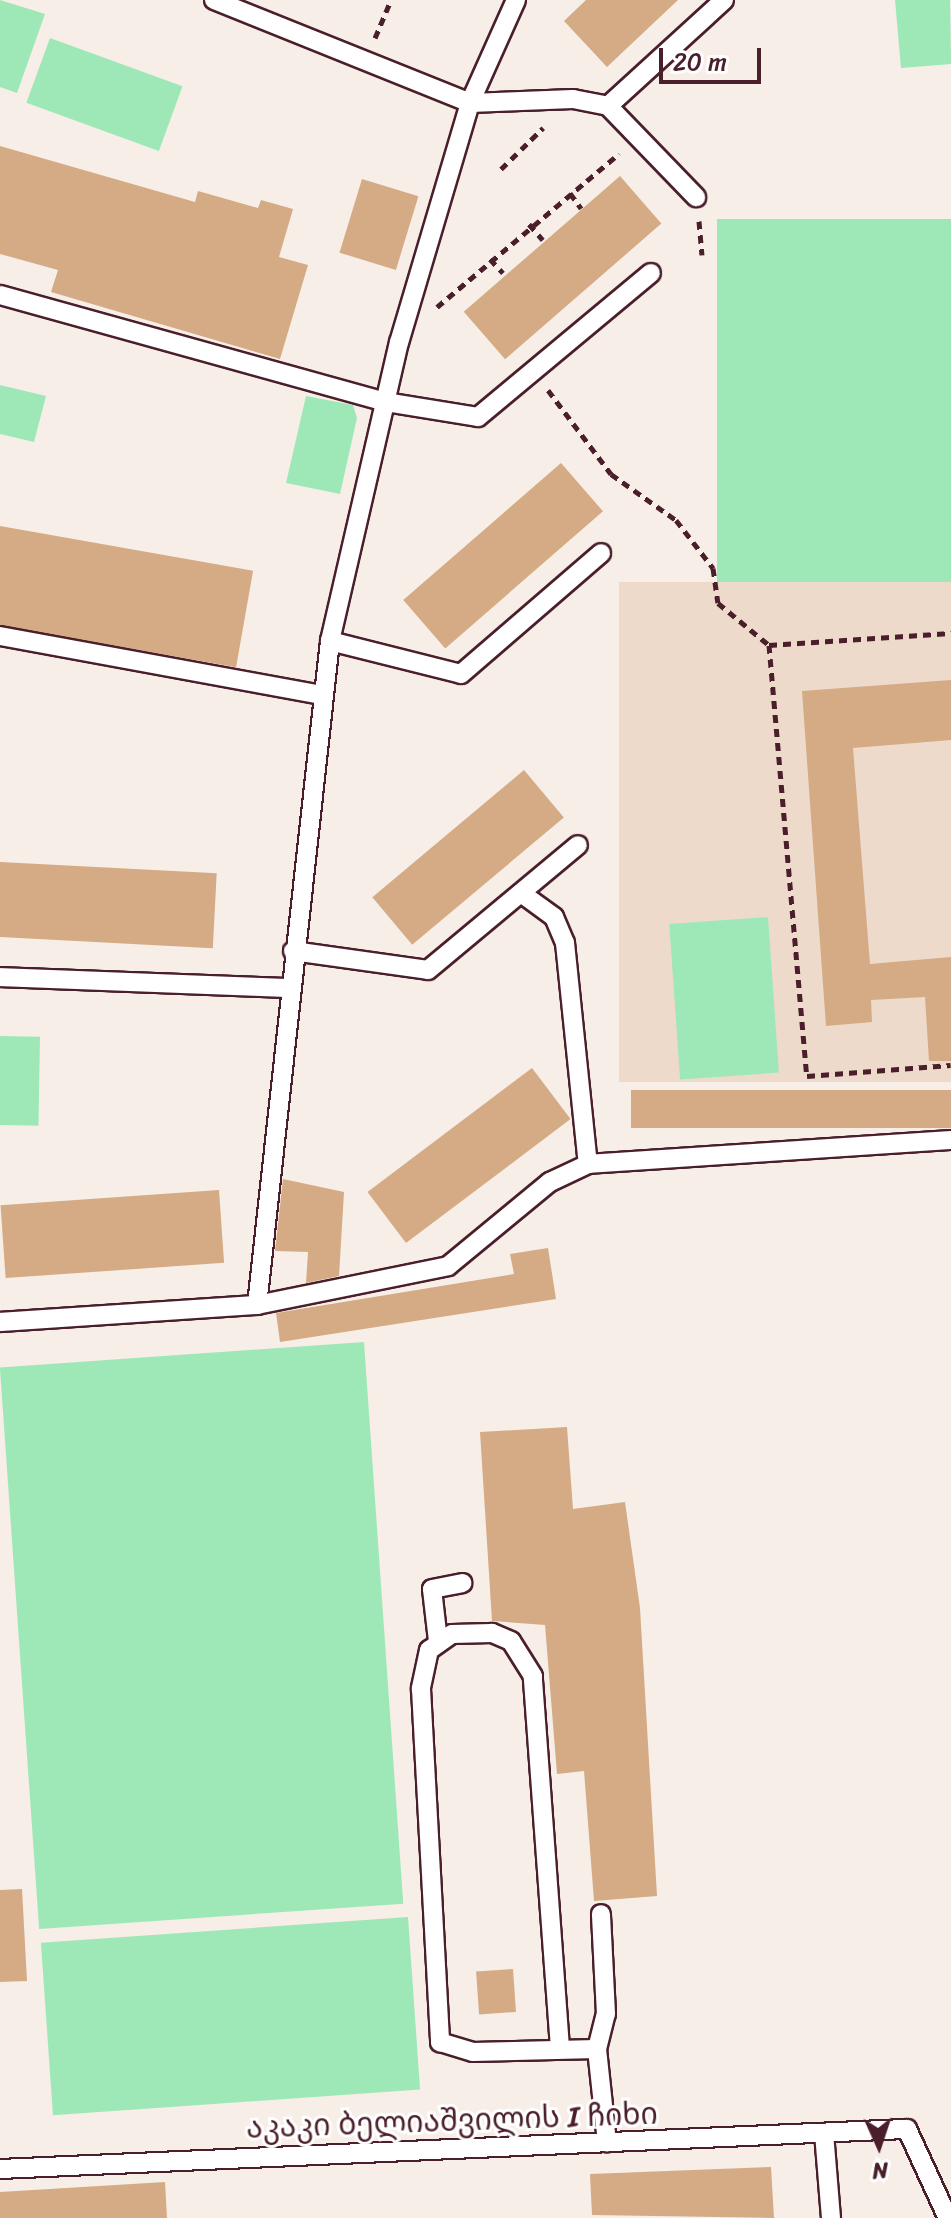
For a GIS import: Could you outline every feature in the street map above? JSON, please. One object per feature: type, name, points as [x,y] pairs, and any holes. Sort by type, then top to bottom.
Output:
[{"type":"lane","points":[[214,0],[470,103],[573,99],[608,106],[696,197]]},
{"type":"lane","points":[[257,1305],[320,695],[330,641],[386,402],[470,103],[516,0]]},
{"type":"lane","points":[[608,106],[724,0]]},
{"type":"lane","points":[[0,295],[386,402],[478,417],[651,273]]},
{"type":"lane","points":[[330,641],[461,674],[601,553]]},
{"type":"lane","points":[[0,636],[320,695]]},
{"type":"lane","points":[[293,951],[428,970],[578,845]]},
{"type":"lane","points":[[521,893],[554,917],[565,943],[588,1164]]},
{"type":"lane","points":[[0,977],[291,988]]},
{"type":"lane","points":[[0,1322],[257,1305],[448,1266],[550,1182],[588,1164],[951,1140]]},
{"type":"lane","points":[[462,1583],[432,1589],[438,1641],[422,1666],[440,2042],[473,2052],[597,2049]]},
{"type":"lane","points":[[438,1641],[492,1633],[511,1641],[533,1676],[560,2048]]},
{"type":"lane","points":[[601,1914],[606,2014],[597,2049],[607,2142]]},
{"type":"lane","name":"აკაკი ბელიაშვილის I ჩიხი","points":[[0,2169],[907,2129],[948,2218]]},
{"type":"lane","points":[[824,2133],[831,2218]]},
{"type":"path","points":[[366,61],[391,0]]},
{"type":"path","points":[[501,169],[573,99]]},
{"type":"path","points":[[433,311],[529,224],[638,139]]},
{"type":"path","points":[[570,193],[581,208]]},
{"type":"path","points":[[696,197],[702,255]]},
{"type":"path","points":[[529,224],[543,240]]},
{"type":"path","points":[[490,259],[503,273]]},
{"type":"path","points":[[533,370],[611,474],[676,520],[713,568],[718,603],[769,645],[951,633]]},
{"type":"path","points":[[769,645],[807,1076],[951,1065]]},
{"type":"shaded area","points":[[619,582],[951,582],[951,1082],[619,1082]]},
{"type":"green space","points":[[0,0],[45,14],[17,93],[0,87]]},
{"type":"green space","points":[[895,0],[950,0],[951,64],[901,68]]},
{"type":"green space","points":[[50,38],[182,86],[159,151],[26,103]]},
{"type":"green space","points":[[717,219],[951,219],[951,582],[717,582]]},
{"type":"green space","points":[[0,385],[46,396],[34,442],[0,434]]},
{"type":"green space","points":[[306,396],[353,405],[357,418],[340,494],[286,483]]},
{"type":"green space","points":[[768,917],[779,1073],[680,1080],[669,924]]},
{"type":"green space","points":[[0,1036],[40,1037],[38,1126],[0,1125]]},
{"type":"green space","points":[[364,1342],[403,1904],[39,1929],[0,1367]]},
{"type":"green space","points":[[408,1917],[420,2090],[53,2115],[41,1943]]},
{"type":"building","points":[[586,0],[678,0],[607,67],[564,21]]},
{"type":"building","points":[[0,146],[195,202],[198,191],[258,208],[261,200],[293,209],[279,257],[308,265],[280,359],[51,292],[58,270],[0,254]]},
{"type":"building","points":[[620,176],[661,224],[505,359],[464,312]]},
{"type":"building","points":[[362,179],[418,196],[396,270],[339,253]]},
{"type":"building","points":[[561,463],[603,511],[445,648],[403,600]]},
{"type":"building","points":[[0,526],[253,571],[236,667],[0,626]]},
{"type":"building","points":[[951,680],[951,740],[853,748],[870,964],[951,957],[951,1061],[929,1061],[925,997],[871,1000],[872,1022],[826,1026],[802,691]]},
{"type":"building","points":[[524,770],[564,817],[412,945],[372,897]]},
{"type":"building","points":[[0,862],[217,873],[213,948],[0,937]]},
{"type":"building","points":[[532,1068],[571,1119],[406,1243],[367,1192]]},
{"type":"building","points":[[631,1090],[951,1090],[951,1128],[631,1128]]},
{"type":"building","points":[[283,1179],[344,1192],[339,1276],[306,1283],[308,1252],[275,1251]]},
{"type":"building","points":[[219,1190],[224,1263],[6,1278],[1,1205]]},
{"type":"building","points":[[548,1248],[556,1299],[280,1342],[276,1313],[514,1274],[510,1254]]},
{"type":"building","points":[[567,1427],[573,1509],[625,1502],[640,1608],[657,1896],[594,1901],[584,1771],[557,1774],[545,1625],[492,1621],[480,1432]]},
{"type":"building","points":[[22,1889],[27,1981],[0,1982],[0,1890]]},
{"type":"building","points":[[513,1969],[516,2012],[479,2014],[476,1972]]},
{"type":"building","points":[[771,2167],[774,2218],[592,2215],[590,2174]]},
{"type":"building","points":[[165,2182],[167,2218],[0,2218],[0,2192]]}]
